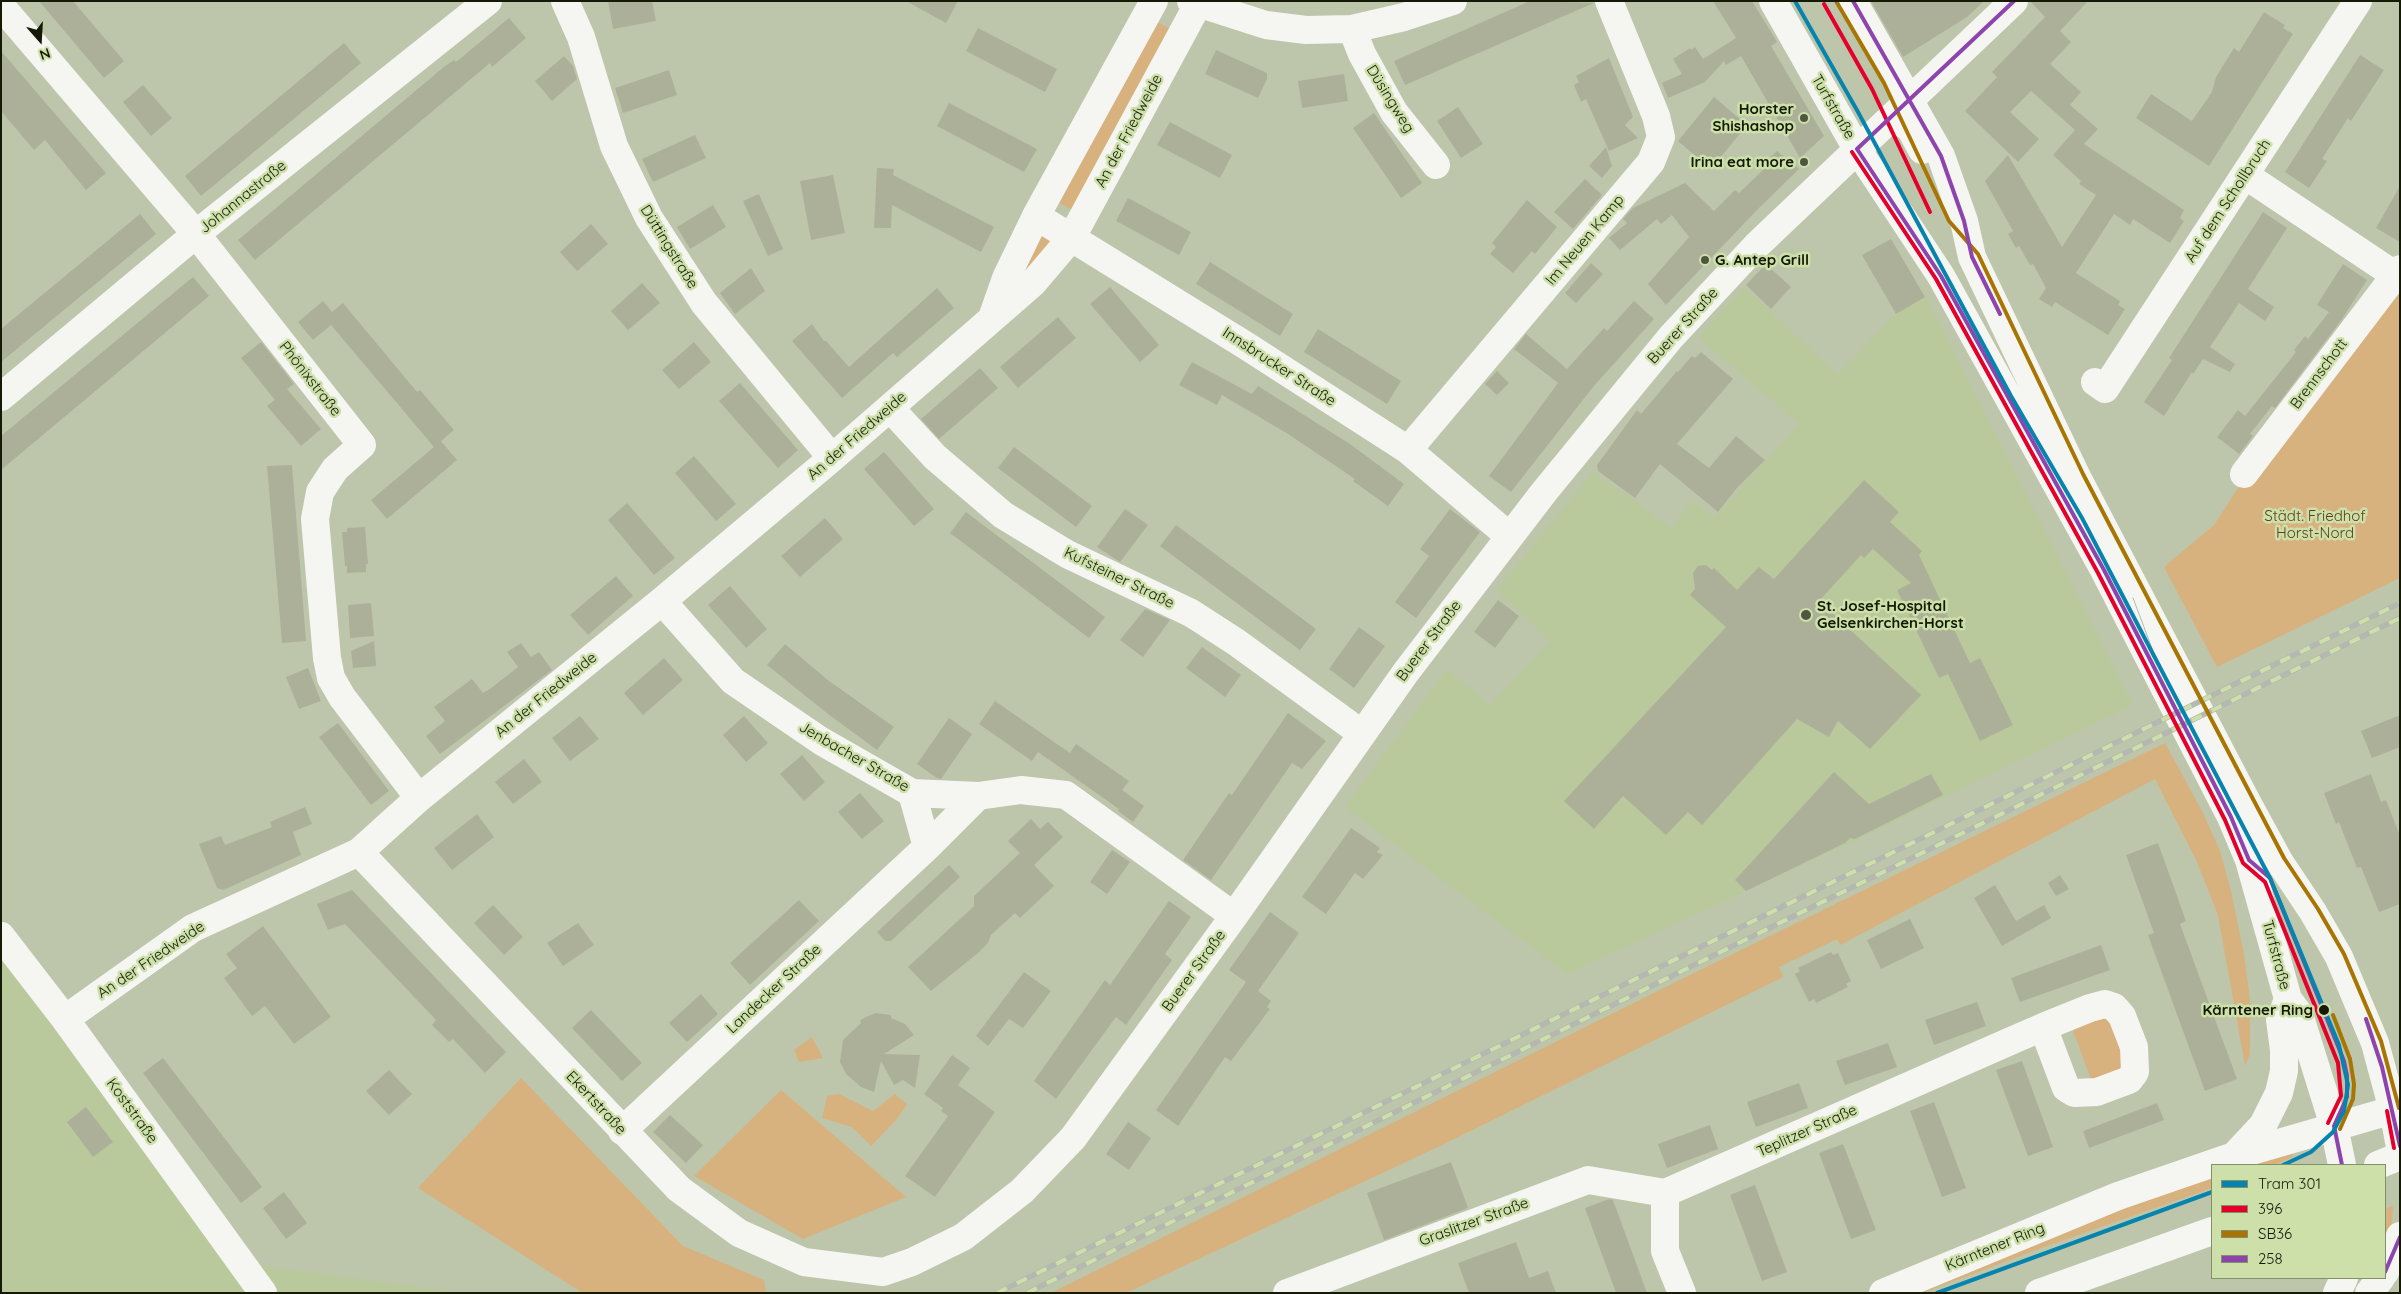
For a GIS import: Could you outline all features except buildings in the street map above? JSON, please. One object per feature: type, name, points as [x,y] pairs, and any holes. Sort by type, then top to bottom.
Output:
[{"type":"street","name":"Johannastraße","points":[[1,397],[196,234],[488,1]]},
{"type":"street","name":"Düttingstraße","points":[[565,1],[581,37],[614,146],[653,226],[704,302],[832,458]]},
{"type":"street","name":"An der Friedweide","points":[[992,318],[1006,278],[1036,216],[1154,1]]},
{"type":"street","points":[[1195,3],[1266,25],[1306,30],[1352,29],[1379,12],[1453,1]]},
{"type":"street","name":"Im Neuen Kamp","points":[[1408,450],[1651,162],[1661,137],[1656,116],[1609,1]]},
{"type":"street","name":"Turfstraße","points":[[1773,1],[1857,149],[1940,276],[1979,348],[2068,482],[2208,750],[2313,912],[2338,957],[2375,1043],[2396,1109]]},
{"type":"street","name":"Turfstraße","points":[[1853,1],[1901,109],[1941,156],[1959,206],[1972,257],[2008,331],[2068,482]]},
{"type":"street","name":"Buerer Straße","points":[[885,1282],[912,1262],[963,1237],[1022,1191],[1072,1138],[1234,916],[1361,733],[1509,536],[1671,337],[1756,246],[2014,1]]},
{"type":"street","name":"Auf dem Schollbruch","points":[[2095,382],[2105,389],[2358,1]]},
{"type":"street","name":"An der Friedweide","points":[[65,1019],[193,928],[360,852],[419,798],[662,601],[832,458],[1033,283],[1072,237],[1195,3]]},
{"type":"street","name":"Phönixstraße","points":[[1,6],[196,234],[362,445],[335,469],[320,492],[315,519],[327,658],[331,678],[342,697],[419,798]]},
{"type":"street","name":"Düsingweg","points":[[1352,29],[1362,54],[1394,112],[1436,165]]},
{"type":"street","name":"Brennschott","points":[[2244,474],[2397,272],[2245,175]]},
{"type":"street","name":"Innsbrucker Straße","points":[[1036,216],[1408,450],[1509,536]]},
{"type":"street","name":"Kufsteiner Straße","points":[[890,408],[935,457],[1003,515],[1067,554],[1191,613],[1236,642],[1361,733]]},
{"type":"street","name":"Jenbacher Straße","points":[[662,601],[733,680],[821,741],[912,792],[978,796],[1021,790],[1066,795],[1234,916]]},
{"type":"street","name":"Turfstraße","points":[[2208,750],[2246,852],[2288,999],[2299,1014],[2334,1126]]},
{"type":"street","points":[[912,792],[927,847]]},
{"type":"street","name":"Landecker Straße","points":[[622,1131],[927,847],[978,796]]},
{"type":"street","name":"Ekertstraße","points":[[360,852],[622,1131],[679,1189],[739,1233],[804,1262],[885,1282]]},
{"type":"street","name":"Koststraße","points":[[1,936],[65,1019],[262,1290]]},
{"type":"street","points":[[2234,1156],[2263,1125],[2279,1093],[2284,1071],[2280,1020],[2288,999]]},
{"type":"street","name":"Teplitzer Straße","points":[[1665,1193],[2043,1027]]},
{"type":"street","points":[[2396,1109],[2400,1147]]},
{"type":"street","name":"Kärntener Ring","points":[[1883,1293],[2118,1196],[2234,1156],[2396,1109]]},
{"type":"street","points":[[2334,1126],[2342,1164]]},
{"type":"street","points":[[2380,1164],[2400,1156]]},
{"type":"street","name":"Graslitzer Straße","points":[[1287,1293],[1588,1180],[1665,1193]]},
{"type":"street","points":[[1665,1193],[1665,1251],[1682,1293]]},
{"type":"street","points":[[2039,1293],[2211,1231]]},
{"type":"street","points":[[2386,1270],[2400,1236]]},
{"type":"street","points":[[2338,1293],[2344,1279]]},
{"type":"street","points":[[2370,1293],[2380,1279]]},
{"type":"shaded area","name":"St. Josef-Hospital Gelsenkirchen-Horst","points":[[1744,287],[1838,375],[1893,316],[1925,295],[2133,705],[1854,841],[1567,974],[1345,807],[1447,669],[1490,705],[1550,641],[1497,590],[1593,472],[1672,528],[1692,501],[1714,518],[1799,424],[1698,337]]},
{"type":"shaded area","points":[[1,959],[231,1262],[464,1293],[1,1293]]},
{"type":"green space","points":[[1152,19],[1172,30],[1076,212],[1056,201]]},
{"type":"green space","points":[[1038,232],[1054,237],[1024,275],[1021,267]]},
{"type":"green space","name":"Städt. Friedhof Horst-Nord","points":[[2400,273],[2400,578],[2217,667],[2164,567],[2214,525],[2248,473]]},
{"type":"green space","points":[[2165,743],[2202,811],[2220,851],[2231,891],[2244,954],[2250,1000],[2250,1054],[2245,1066],[2218,915],[2197,862],[2155,779],[1840,945],[1837,939],[1779,967],[1783,977],[1440,1146],[1126,1293],[1051,1293],[1700,970]]},
{"type":"green space","points":[[2096,1014],[2117,1025],[2128,1053],[2119,1076],[2093,1085],[2071,1025]]},
{"type":"green space","points":[[812,1037],[823,1058],[799,1062],[794,1050]]},
{"type":"green space","points":[[521,1078],[683,1246],[764,1280],[766,1293],[581,1292],[418,1188]]},
{"type":"green space","points":[[781,1090],[906,1197],[803,1239],[694,1176]]},
{"type":"green space","points":[[839,1094],[873,1111],[895,1094],[907,1104],[897,1119],[871,1146],[852,1127],[822,1118],[827,1096]]},
{"type":"green space","points":[[2290,1150],[2293,1157],[2276,1164],[2248,1164]]},
{"type":"green space","points":[[2211,1176],[2211,1188],[2044,1247],[1923,1293],[1909,1293],[2064,1229]]},
{"type":"green space","points":[[2393,1206],[2392,1222],[2386,1249],[2386,1209]]},
{"type":"tram line","name":"301","points":[[1795,1],[1858,112],[2011,396],[2082,518],[2270,878],[2339,1045],[2348,1085],[2344,1111],[2333,1132],[2311,1152],[2285,1164]]},
{"type":"tram line","points":[[2133,598],[2153,651]]},
{"type":"tram line","name":"301","points":[[1937,1293],[2211,1192]]},
{"type":"railway","points":[[997,1293],[2400,603]]},
{"type":"railway","points":[[1027,1293],[2400,618]]},
{"type":"transit line","name":"SB36","points":[[1836,1],[1884,83],[1949,221],[1978,254],[2083,474],[2284,858],[2318,909],[2344,954],[2381,1041],[2399,1108]]},
{"type":"transit line","name":"258","points":[[1853,1],[1941,156],[1964,221],[1972,257],[2000,314]]},
{"type":"transit line","name":"258","points":[[2014,1],[1857,149],[1941,276],[2104,570],[2231,817],[2249,860],[2270,878],[2344,1061],[2347,1076],[2347,1097],[2334,1126],[2342,1164]]},
{"type":"transit line","name":"396","points":[[1824,4],[1872,89],[1930,212]]},
{"type":"transit line","name":"396","points":[[1852,152],[1936,279],[2098,573],[2225,820],[2243,863],[2265,882],[2338,1063],[2341,1096],[2328,1123]]},
{"type":"transit line","name":"SB36","points":[[2333,1015],[2350,1059],[2354,1084],[2353,1099],[2340,1129]]},
{"type":"transit line","name":"258","points":[[2366,1019],[2382,1067],[2400,1146]]},
{"type":"transit line","name":"396","points":[[2387,1111],[2394,1148]]},
{"type":"transit line","name":"258","points":[[2386,1270],[2400,1237]]},
{"type":"place","name":"Horster Shishashop","points":[[1804,118]]},
{"type":"place","name":"Irina eat more","points":[[1804,162]]},
{"type":"place","name":"G. Antep Grill","points":[[1705,260]]},
{"type":"place","name":"St. Josef-Hospital Gelsenkirchen-Horst","points":[[1806,615]]},
{"type":"place","name":"Kärntener Ring","points":[[2324,1010]]}]
